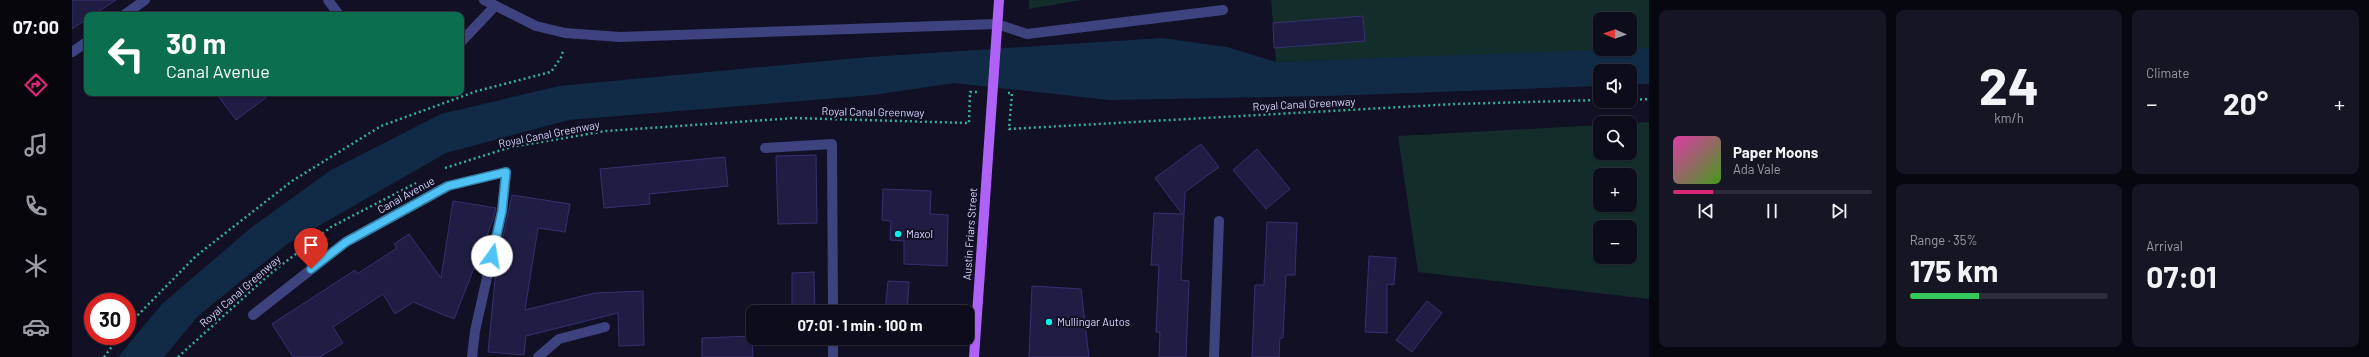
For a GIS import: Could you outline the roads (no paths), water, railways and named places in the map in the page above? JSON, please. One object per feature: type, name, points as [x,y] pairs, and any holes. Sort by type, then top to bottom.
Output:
[{"type":"main road","name":"Austin Friars Street","points":[[974,357],[999,0]]},
{"type":"street","points":[[128,12],[144,0]]},
{"type":"street","points":[[328,0],[337,12]]},
{"type":"street","points":[[484,0],[536,26],[565,33],[620,37],[997,24],[1027,34],[1223,10]]},
{"type":"street","points":[[464,39],[495,6]]},
{"type":"street","points":[[72,52],[84,44]]},
{"type":"street","points":[[765,148],[832,144],[833,305]]},
{"type":"street","name":"Canal Avenue","points":[[253,315],[346,242],[448,186],[506,172],[502,211],[475,330],[472,357]]},
{"type":"street","points":[[1214,357],[1219,221]]},
{"type":"street","points":[[538,357],[559,339],[605,326]]},
{"type":"street","points":[[833,345],[833,357]]},
{"type":"water","points":[[1162,38],[1227,47],[1276,62],[1593,50],[1593,56],[1637,56],[1637,48],[1649,48],[1649,84],[1637,84],[1637,64],[1593,64],[1593,86],[1328,96],[1109,100],[954,83],[873,95],[569,120],[446,153],[287,244],[198,316],[164,357],[118,357],[128,345],[136,345],[136,335],[162,304],[252,227],[331,170],[441,114],[559,86],[869,57]]},
{"type":"place","name":"Maxol","points":[[898,234]]},
{"type":"place","name":"Mullingar Autos","points":[[1049,322]]}]
